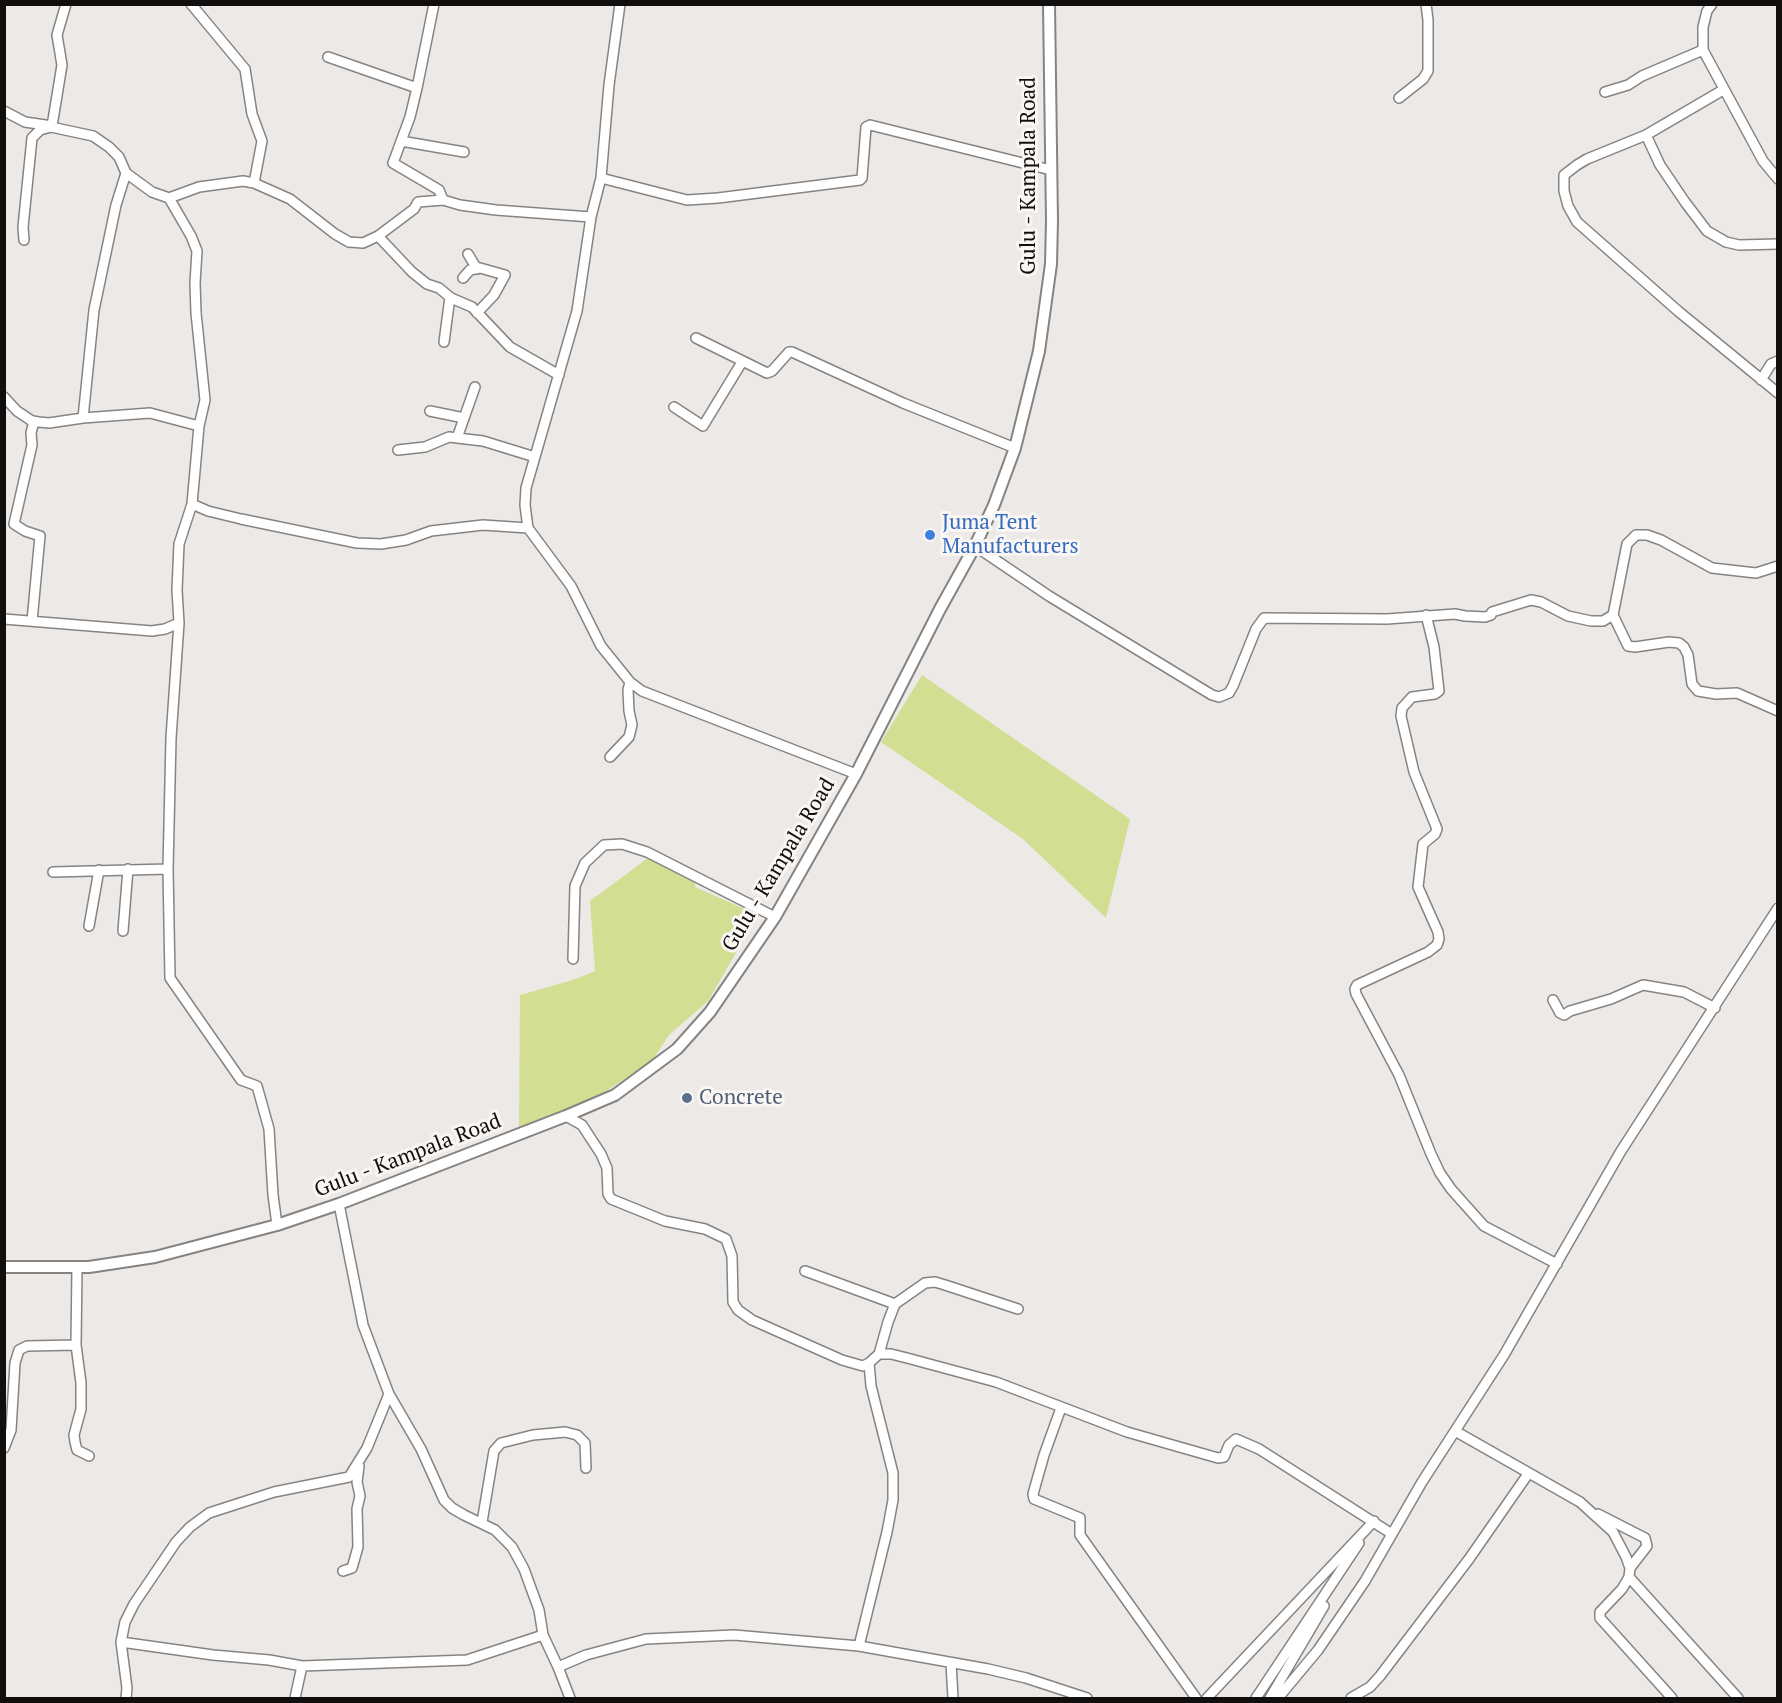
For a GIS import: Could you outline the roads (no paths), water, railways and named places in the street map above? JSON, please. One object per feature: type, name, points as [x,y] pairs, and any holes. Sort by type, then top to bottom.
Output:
[{"type":"main road","name":"Gulu - Kampala Road","points":[[4,1267],[89,1267],[155,1257],[278,1225],[339,1204],[615,1095],[677,1049],[710,1012],[775,917],[856,774],[935,618],[975,546],[994,505],[1015,448],[1039,351],[1051,264],[1049,4]]},
{"type":"street","points":[[52,126],[63,64],[57,35],[66,4]]},
{"type":"street","points":[[191,4],[245,69],[252,114],[262,141],[254,183]]},
{"type":"street","points":[[434,4],[417,88],[393,163],[439,190],[443,200]]},
{"type":"street","points":[[620,4],[609,85],[601,178],[591,217],[577,311],[526,488],[525,505],[528,528],[571,586],[600,646],[630,682],[642,692],[856,774]]},
{"type":"street","points":[[1399,98],[1423,79],[1428,71],[1426,4]]},
{"type":"street","points":[[1712,4],[1707,11],[1703,27],[1703,50],[1763,161],[1778,179]]},
{"type":"street","points":[[1605,92],[1628,85],[1642,76],[1703,50]]},
{"type":"street","points":[[328,57],[417,88]]},
{"type":"street","points":[[1724,90],[1646,135],[1587,159],[1564,176],[1564,191],[1568,206],[1577,222],[1678,311],[1778,393]]},
{"type":"street","points":[[4,111],[25,122],[93,136],[119,157],[126,173],[152,192],[169,198],[199,188],[243,181],[254,183],[290,199],[349,242],[363,243],[378,236],[414,209],[418,202],[443,200],[496,210],[591,217]]},
{"type":"street","points":[[601,178],[687,200],[860,180],[866,127],[870,125],[1051,170]]},
{"type":"street","points":[[24,240],[23,226],[32,138],[40,130],[52,126]]},
{"type":"street","points":[[1646,135],[1660,165],[1707,231],[1726,242],[1739,245],[1778,244]]},
{"type":"street","points":[[401,141],[464,152]]},
{"type":"street","points":[[83,418],[94,310],[116,205],[126,173]]},
{"type":"street","points":[[169,198],[198,251],[195,283],[196,313],[205,400],[192,504],[179,544],[177,590],[179,624],[171,738],[168,869],[170,978],[241,1080],[257,1086],[269,1129],[273,1195],[278,1225]]},
{"type":"street","points":[[378,236],[412,272],[450,297],[472,307],[510,347],[559,375]]},
{"type":"street","points":[[468,254],[477,269]]},
{"type":"street","points":[[463,278],[470,270],[477,269],[506,275],[494,295],[477,313]]},
{"type":"street","points":[[444,342],[450,297]]},
{"type":"street","points":[[696,338],[768,373],[789,352],[792,352],[903,403],[1015,448]]},
{"type":"street","points":[[1761,380],[1771,364],[1778,361]]},
{"type":"street","points":[[674,407],[702,426],[742,362]]},
{"type":"street","points":[[457,438],[475,387]]},
{"type":"street","points":[[4,397],[17,411],[34,421],[49,423],[150,413],[200,426]]},
{"type":"street","points":[[430,411],[464,418]]},
{"type":"street","points":[[32,621],[40,536],[14,524],[32,445],[31,433],[34,421]]},
{"type":"street","points":[[398,450],[425,447],[449,438],[457,438],[483,441],[535,458]]},
{"type":"street","points":[[192,504],[208,511],[241,519],[357,543],[381,544],[406,540],[431,531],[483,525],[528,528]]},
{"type":"street","points":[[1778,566],[1756,573],[1712,568],[1661,540],[1647,534],[1636,535],[1627,544],[1613,615],[1628,646],[1669,642],[1679,643],[1684,647],[1688,655],[1692,684],[1698,691],[1716,694],[1737,693],[1778,711]]},
{"type":"street","points":[[975,546],[1049,596],[1212,695],[1219,697],[1229,693],[1233,686],[1256,629],[1264,618],[1387,619],[1455,614],[1485,617],[1491,615],[1492,612],[1531,600],[1541,602],[1568,615],[1591,621],[1603,621],[1613,615]]},
{"type":"street","points":[[1426,615],[1434,647],[1439,691],[1435,694],[1412,697],[1402,708],[1401,716],[1414,772],[1437,829],[1436,834],[1423,844],[1418,887],[1439,939],[1437,945],[1428,952],[1357,985],[1356,994],[1399,1075],[1431,1154],[1451,1189],[1484,1226],[1557,1264]]},
{"type":"street","points":[[4,619],[152,631],[179,624]]},
{"type":"street","points":[[610,757],[629,737],[632,725],[629,700],[630,682]]},
{"type":"street","points":[[573,959],[574,886],[585,863],[604,845],[622,844],[647,852],[775,917]]},
{"type":"street","points":[[123,931],[128,869]]},
{"type":"street","points":[[53,872],[168,869]]},
{"type":"street","points":[[89,926],[99,870]]},
{"type":"street","points":[[1278,1698],[1324,1642],[1365,1581],[1392,1533],[1504,1355],[1627,1142],[1778,908]]},
{"type":"street","points":[[1552,1000],[1560,1013],[1564,1015],[1643,985],[1684,992],[1715,1008]]},
{"type":"street","points":[[566,1116],[582,1125],[601,1154],[608,1168],[608,1194],[611,1199],[665,1221],[705,1229],[726,1239],[732,1256],[733,1302],[738,1311],[752,1320],[842,1360],[863,1366],[879,1354],[895,1304],[925,1283],[934,1282],[1018,1309]]},
{"type":"street","points":[[339,1204],[363,1324],[389,1394],[421,1449],[444,1500],[452,1508],[482,1522],[501,1535],[512,1547],[539,1611],[543,1635],[570,1698]]},
{"type":"street","points":[[77,1267],[76,1345],[81,1383],[81,1409],[74,1435],[78,1450],[89,1456]]},
{"type":"street","points":[[805,1271],[895,1304]]},
{"type":"street","points":[[4,1448],[11,1430],[15,1364],[19,1350],[27,1346],[76,1345]]},
{"type":"street","points":[[879,1354],[899,1356],[996,1382],[1155,1441],[1218,1458],[1224,1457],[1231,1441],[1236,1439],[1259,1449],[1392,1533]]},
{"type":"street","points":[[859,1646],[893,1500],[893,1473],[873,1398],[869,1363]]},
{"type":"street","points":[[126,1698],[128,1688],[122,1642],[125,1622],[134,1604],[176,1542],[190,1527],[209,1513],[274,1492],[349,1477],[359,1463],[389,1394]]},
{"type":"street","points":[[1061,1408],[1044,1455],[1033,1494],[1034,1499],[1080,1518],[1080,1535],[1196,1698]]},
{"type":"street","points":[[1455,1431],[1580,1502],[1613,1532],[1630,1572],[1738,1698]]},
{"type":"street","points":[[482,1522],[494,1451],[501,1443],[533,1435],[565,1432],[577,1435],[585,1443],[586,1468]]},
{"type":"street","points":[[343,1571],[352,1568],[358,1547],[359,1463]]},
{"type":"street","points":[[1351,1698],[1370,1687],[1380,1676],[1469,1559],[1528,1474]]},
{"type":"street","points":[[1588,1509],[1645,1538],[1647,1546],[1622,1589],[1600,1612],[1600,1618],[1672,1698]]},
{"type":"street","points":[[1207,1698],[1374,1521]]},
{"type":"street","points":[[1256,1698],[1374,1521]]},
{"type":"street","points":[[1270,1698],[1374,1521]]},
{"type":"street","points":[[122,1642],[302,1666],[467,1660],[543,1635]]},
{"type":"street","points":[[558,1667],[614,1646],[646,1639],[734,1635],[859,1646],[1026,1678],[1087,1698]]},
{"type":"street","points":[[951,1663],[953,1698]]},
{"type":"street","points":[[295,1698],[302,1666]]},
{"type":"place","name":"Juma Tent Manufacturers","points":[[930,535]]},
{"type":"place","name":"Concrete","points":[[687,1098]]}]
